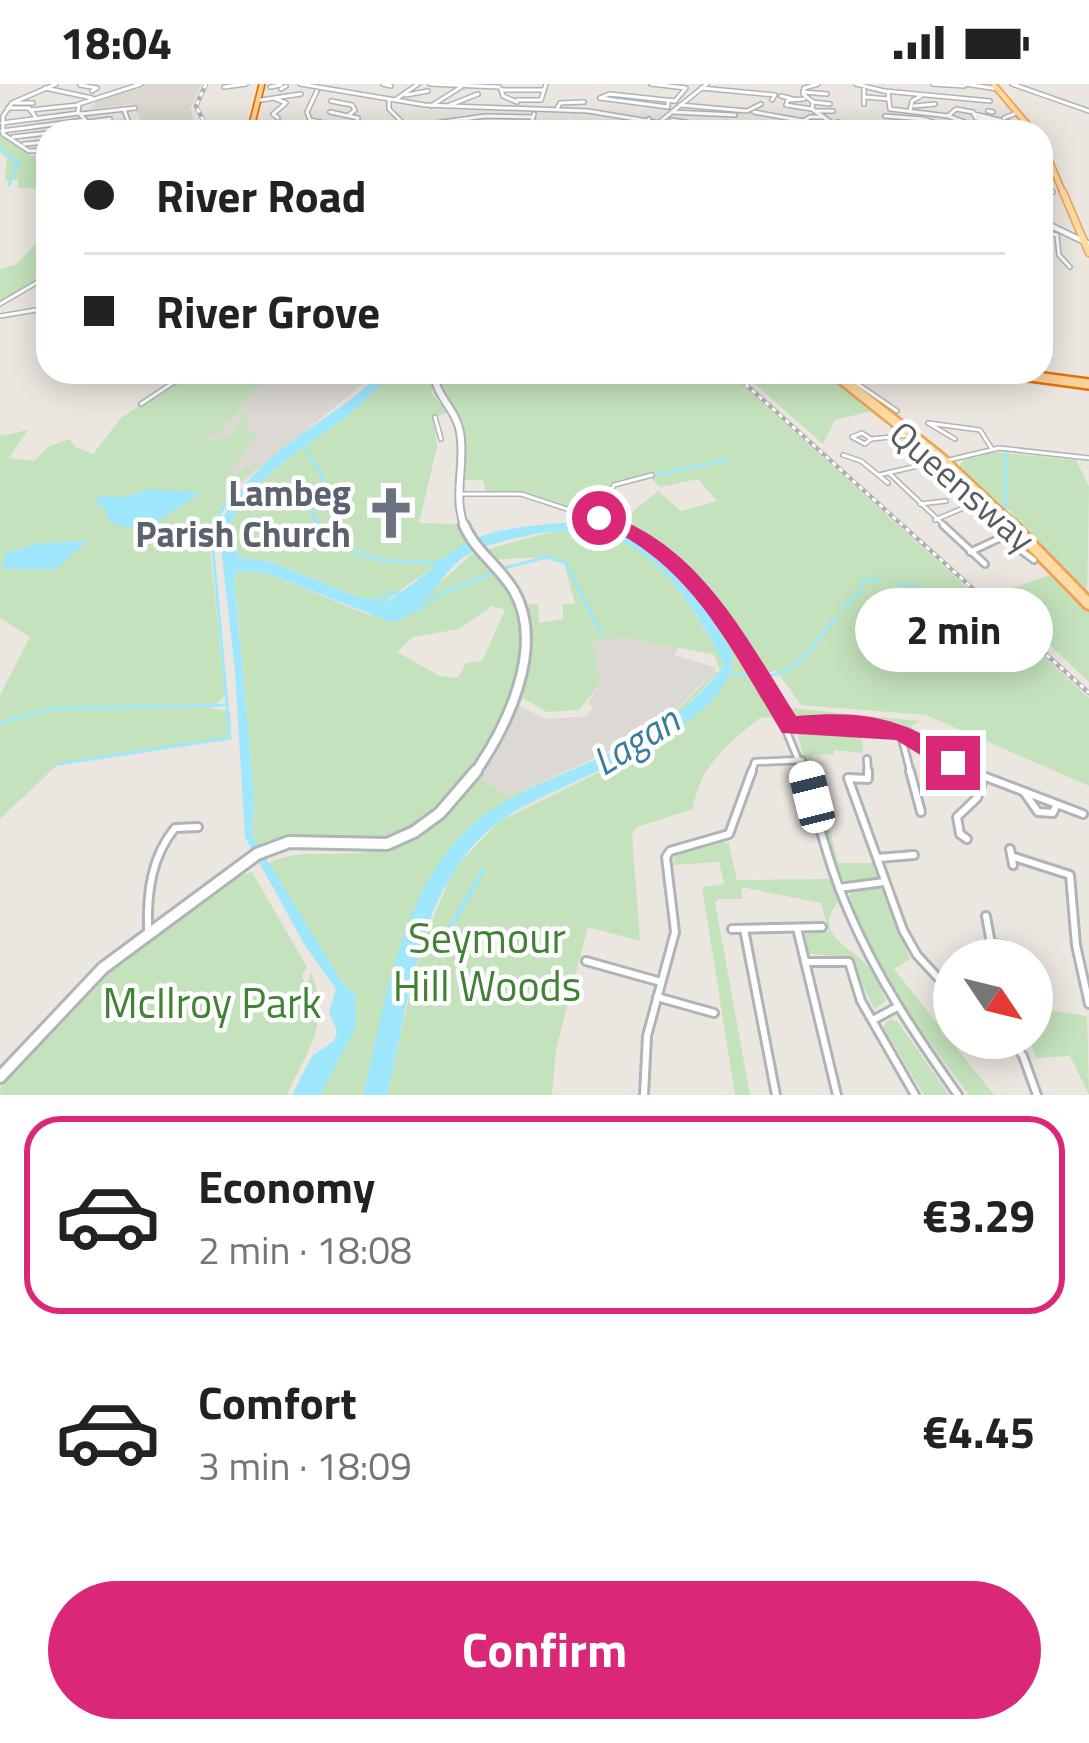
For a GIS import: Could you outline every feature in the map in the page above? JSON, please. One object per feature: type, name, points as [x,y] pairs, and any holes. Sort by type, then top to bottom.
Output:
[{"type":"highway","points":[[254,120],[265,85]]},
{"type":"highway","points":[[1053,379],[1089,384]]},
{"type":"main road","points":[[995,87],[1021,120]]},
{"type":"main road","points":[[1053,170],[1081,239]]},
{"type":"main road","points":[[1065,200],[1089,263]]},
{"type":"main road","name":"Queensway","points":[[846,384],[858,398],[945,461],[1089,604]]},
{"type":"street","points":[[2,131],[12,103],[56,84]]},
{"type":"street","points":[[8,109],[78,105],[141,84]]},
{"type":"street","points":[[303,84],[431,106],[477,104],[557,113],[585,110],[661,120],[686,88],[651,84]]},
{"type":"street","points":[[344,90],[350,84]]},
{"type":"street","points":[[383,84],[391,86]]},
{"type":"street","points":[[406,94],[401,93],[418,84]]},
{"type":"street","points":[[430,84],[545,87],[541,100],[505,98],[500,87]]},
{"type":"street","points":[[800,84],[827,91]]},
{"type":"street","points":[[856,84],[988,101]]},
{"type":"street","points":[[933,84],[995,87]]},
{"type":"street","points":[[1012,84],[1089,111]]},
{"type":"street","points":[[83,85],[98,88],[92,91]]},
{"type":"street","points":[[218,92],[225,86],[243,85]]},
{"type":"street","points":[[265,85],[293,88]]},
{"type":"street","points":[[274,93],[283,86]]},
{"type":"street","points":[[283,86],[301,94]]},
{"type":"street","points":[[276,99],[283,86]]},
{"type":"street","points":[[431,106],[461,86]]},
{"type":"street","points":[[761,104],[734,112],[670,107],[617,95],[600,98],[670,107],[704,86],[732,94],[775,95],[772,100]]},
{"type":"street","points":[[45,88],[93,98]]},
{"type":"street","points":[[794,89],[817,88]]},
{"type":"street","points":[[803,91],[817,88]]},
{"type":"street","points":[[617,95],[620,89]]},
{"type":"street","points":[[707,94],[714,89]]},
{"type":"street","points":[[864,89],[864,104]]},
{"type":"street","points":[[310,120],[307,112],[319,90]]},
{"type":"street","points":[[400,120],[389,109],[392,100],[428,91]]},
{"type":"street","points":[[803,91],[805,99]]},
{"type":"street","points":[[885,91],[891,95],[888,107],[936,103]]},
{"type":"street","points":[[56,99],[71,92]]},
{"type":"street","points":[[445,107],[478,94]]},
{"type":"street","points":[[515,108],[525,94]]},
{"type":"street","points":[[781,96],[828,104]]},
{"type":"street","points":[[912,108],[912,101],[920,96],[943,99]]},
{"type":"street","points":[[866,97],[888,99]]},
{"type":"street","points":[[261,100],[276,99],[285,107]]},
{"type":"street","points":[[793,99],[786,104],[792,108],[828,112]]},
{"type":"street","points":[[332,100],[352,105],[355,110],[349,115]]},
{"type":"street","points":[[693,106],[701,100]]},
{"type":"street","points":[[713,108],[719,101]]},
{"type":"street","points":[[278,118],[274,112],[297,102]]},
{"type":"street","points":[[734,112],[741,102]]},
{"type":"street","points":[[813,102],[814,110]]},
{"type":"street","points":[[12,103],[33,103]]},
{"type":"street","points":[[554,120],[560,103],[586,103],[585,110]]},
{"type":"street","points":[[678,103],[734,112]]},
{"type":"street","points":[[78,105],[84,120]]},
{"type":"street","points":[[2,123],[135,108]]},
{"type":"street","points":[[754,113],[781,114],[792,108]]},
{"type":"street","points":[[912,108],[923,119]]},
{"type":"street","points":[[124,109],[127,120]]},
{"type":"street","points":[[532,120],[535,109]]},
{"type":"street","points":[[948,116],[956,109],[983,120]]},
{"type":"street","points":[[30,110],[37,119]]},
{"type":"street","points":[[329,112],[359,120]]},
{"type":"street","points":[[808,120],[828,112]]},
{"type":"street","points":[[828,112],[831,120]]},
{"type":"street","points":[[918,112],[953,120]]},
{"type":"street","points":[[974,115],[991,112],[1008,120]]},
{"type":"street","points":[[433,120],[438,114]]},
{"type":"street","points":[[781,114],[794,120]]},
{"type":"street","points":[[1004,118],[1012,115]]},
{"type":"street","points":[[509,120],[511,116]]},
{"type":"street","points":[[885,116],[926,120]]},
{"type":"street","points":[[465,120],[533,117]]},
{"type":"street","points":[[406,120],[410,118]]},
{"type":"street","points":[[2,131],[36,129]]},
{"type":"street","points":[[2,131],[36,151]]},
{"type":"street","points":[[14,137],[36,134]]},
{"type":"street","points":[[22,145],[36,143]]},
{"type":"street","points":[[1053,228],[1081,239]]},
{"type":"street","points":[[1053,233],[1066,266]]},
{"type":"street","points":[[0,304],[36,284]]},
{"type":"street","points":[[8,314],[14,298]]},
{"type":"street","points":[[0,316],[36,310]]},
{"type":"street","points":[[142,404],[171,384]]},
{"type":"street","points":[[0,1077],[61,1006],[148,929],[241,867],[280,842],[365,847],[405,837],[443,807],[484,763],[512,697],[526,635],[522,600],[466,528],[458,494],[457,422],[434,392],[434,384]]},
{"type":"street","name":"Queensway","points":[[855,384],[897,411]]},
{"type":"street","points":[[441,439],[437,420],[457,422]]},
{"type":"street","points":[[951,440],[925,422],[980,430],[992,448]]},
{"type":"street","points":[[871,439],[911,435]]},
{"type":"street","points":[[945,461],[992,448],[1089,458]]},
{"type":"street","points":[[843,455],[861,460],[888,483]]},
{"type":"street","points":[[879,475],[935,464],[975,503],[935,520]]},
{"type":"street","points":[[889,473],[985,564]]},
{"type":"street","points":[[599,518],[614,485],[652,475]]},
{"type":"street","points":[[458,494],[521,494],[639,532],[708,595],[790,726],[839,888],[897,1007],[958,1095]]},
{"type":"street","points":[[920,504],[946,501]]},
{"type":"street","points":[[970,552],[1017,531]]},
{"type":"street","points":[[1001,536],[1034,560]]},
{"type":"street","points":[[790,726],[832,723],[900,730],[983,779],[1083,814]]},
{"type":"street","points":[[900,730],[921,812]]},
{"type":"street","points":[[867,759],[868,779],[848,778],[884,881],[917,955],[933,972]]},
{"type":"street","points":[[644,1095],[645,1052],[675,932],[666,857],[670,850],[729,834],[754,762],[802,760]]},
{"type":"street","points":[[967,838],[960,834],[957,817],[977,798],[983,779]]},
{"type":"street","points":[[1024,792],[1031,808],[1040,813],[1053,813],[1056,806]]},
{"type":"street","points":[[148,929],[147,904],[165,837],[175,828],[198,827]]},
{"type":"street","points":[[876,858],[914,855]]},
{"type":"street","points":[[1012,857],[1047,863],[1070,875],[1089,1004]]},
{"type":"street","points":[[839,888],[884,881]]},
{"type":"street","points":[[986,916],[990,939]]},
{"type":"street","points":[[732,929],[822,927]]},
{"type":"street","points":[[797,928],[837,1095]]},
{"type":"street","points":[[744,929],[776,1095]]},
{"type":"street","points":[[1077,942],[1089,942]]},
{"type":"street","points":[[586,961],[662,983]]},
{"type":"street","points":[[805,962],[849,962],[873,1020],[915,1095]]},
{"type":"street","points":[[656,996],[714,1013]]},
{"type":"street","points":[[873,1020],[897,1007]]},
{"type":"street","points":[[1024,1059],[1037,1095]]},
{"type":"shaded area","points":[[143,84],[202,84],[191,107],[193,120],[141,120],[132,104],[91,109],[97,101],[91,99]]},
{"type":"shaded area","points":[[260,384],[363,384],[240,484],[183,479],[206,437],[226,426]]},
{"type":"shaded area","points":[[624,638],[678,648],[674,655],[717,668],[668,718],[642,736],[571,769],[506,797],[477,776],[501,745],[517,704],[544,719],[585,717],[600,684],[591,641]]},
{"type":"green space","points":[[0,134],[12,138],[30,156],[36,155],[36,189],[18,188],[18,179],[5,181],[7,158],[0,153]]},
{"type":"green space","points":[[36,243],[36,281],[0,303],[0,269],[17,264]]},
{"type":"green space","points":[[172,384],[260,384],[226,426],[204,441],[229,438],[248,412],[247,434],[259,431],[226,478],[263,461],[239,482],[208,529],[225,696],[211,708],[230,712],[231,738],[57,765],[0,819],[0,724],[11,719],[0,721],[0,695],[30,637],[0,618],[0,436],[28,430],[9,458],[34,461],[48,447],[69,439],[75,447],[93,454],[121,418]]},
{"type":"green space","name":"Seymour Hill Woods","points":[[381,384],[741,384],[1089,698],[1089,786],[926,715],[801,705],[776,670],[764,675],[779,707],[919,721],[908,729],[761,717],[708,768],[693,809],[637,827],[632,834],[640,941],[588,927],[556,1049],[552,1095],[387,1095],[420,948],[454,869],[498,822],[639,753],[732,672],[699,607],[672,568],[636,538],[613,528],[658,491],[681,511],[717,501],[698,479],[660,487],[649,477],[688,468],[618,480],[598,512],[486,493],[483,480],[461,480],[463,426],[434,387],[431,393],[448,413],[434,417],[437,447],[419,523],[460,524],[472,539],[384,602],[355,596],[271,562],[239,557],[229,527],[239,508],[283,463]]},
{"type":"green space","points":[[755,384],[841,384],[871,411],[835,420],[823,444]]},
{"type":"green space","points":[[992,452],[1076,460],[1089,487],[1087,596],[1009,516],[1012,511],[1002,510],[959,467],[964,460]]},
{"type":"green space","points":[[566,528],[623,538],[668,576],[724,665],[720,669],[713,654],[624,638],[592,641],[600,684],[579,710],[547,712],[516,694],[529,634],[526,604],[538,604],[539,623],[563,619],[563,604],[575,604],[564,562],[490,559],[517,600],[522,637],[505,708],[467,778],[415,828],[386,841],[289,841],[259,850],[252,835],[254,794],[234,577],[238,571],[266,573],[369,615],[421,600],[473,553]],"holes":[[[492,606],[505,610],[482,661],[466,663],[458,678],[440,676],[397,652],[413,637],[459,629]]]},
{"type":"green space","points":[[1053,574],[1089,610],[1089,682],[996,594]]},
{"type":"green space","points":[[718,672],[658,730],[479,820],[393,971],[363,1095],[320,1095],[356,996],[343,984],[267,864],[291,856],[360,853],[401,845],[431,827],[477,776],[507,797],[590,763],[650,732]]},
{"type":"green space","points":[[855,728],[896,736],[862,736],[863,753],[834,750],[834,754],[812,755],[838,863],[873,863],[878,877],[847,882],[836,874],[797,732]]},
{"type":"green space","points":[[729,844],[737,880],[832,879],[838,902],[831,913],[831,930],[869,968],[886,1001],[874,1009],[850,957],[809,954],[805,934],[829,932],[821,903],[741,887],[742,899],[719,899],[715,902],[750,1095],[735,1095],[702,887],[724,884],[719,862],[672,865],[676,854]]},
{"type":"green space","name":"McIlroy Park","points":[[252,872],[307,967],[302,976],[306,986],[311,973],[317,990],[314,1035],[287,1095],[0,1095],[8,1070],[29,1041],[96,978],[229,879]]},
{"type":"green space","points":[[876,885],[882,890],[910,959],[894,969],[933,1018],[933,1046],[869,946],[851,890]]},
{"type":"green space","points":[[1053,1011],[1087,1016],[1089,1095],[1070,1056],[1053,1057]]},
{"type":"green space","points":[[890,1019],[897,1021],[949,1095],[924,1095],[883,1027]]},
{"type":"green space","points":[[942,1059],[965,1059],[994,1095],[969,1095]]},
{"type":"water","points":[[369,384],[381,384],[283,463],[239,508],[229,527],[239,557],[271,562],[355,596],[384,602],[462,545],[483,536],[581,523],[611,529],[659,555],[698,598],[732,651],[727,680],[707,706],[676,730],[524,806],[472,847],[450,877],[421,947],[387,1095],[363,1095],[405,933],[442,859],[468,828],[501,804],[649,733],[700,693],[724,665],[673,582],[628,545],[601,535],[535,534],[480,549],[454,565],[412,613],[391,622],[266,573],[238,571],[234,577],[254,794],[252,835],[343,984],[356,996],[355,1029],[320,1095],[292,1095],[312,1056],[334,1041],[337,1032],[329,1012],[336,989],[304,944],[245,837],[235,671],[219,531],[230,505],[267,462]]},
{"type":"water","points":[[154,489],[200,493],[144,531],[111,523],[105,508],[94,502],[101,496],[123,497]]},
{"type":"water","points":[[88,541],[56,569],[2,569],[5,553],[41,543]]},
{"type":"waterway","points":[[0,148],[18,163],[9,185]]},
{"type":"waterway","name":"Lagan","points":[[285,451],[320,426]]},
{"type":"waterway","points":[[306,450],[323,477],[313,517],[326,532],[371,557],[443,561]]},
{"type":"waterway","points":[[1005,512],[1006,452]]},
{"type":"waterway","points":[[655,475],[728,460]]},
{"type":"waterway","points":[[58,764],[230,738],[211,529],[238,483]]},
{"type":"waterway","points":[[504,568],[547,557],[566,563],[602,635]]},
{"type":"waterway","points":[[418,611],[436,596],[494,572]]},
{"type":"waterway","points":[[843,609],[858,595],[863,581],[878,580]]},
{"type":"waterway","points":[[899,584],[919,588]]},
{"type":"waterway","points":[[375,599],[400,592]]},
{"type":"waterway","points":[[730,672],[750,676],[781,673],[803,657],[837,617]]},
{"type":"waterway","points":[[0,723],[48,709],[224,705]]},
{"type":"waterway","points":[[448,932],[483,871]]},
{"type":"railway","points":[[203,120],[196,106],[206,84]]},
{"type":"railway","points":[[745,384],[1089,693]]},
{"type":"place","name":"Lambeg Parish Church","points":[[391,513]]},
{"type":"route","points":[[599,518],[639,532],[708,595],[768,684],[790,726],[832,723],[900,730],[953,763]]}]
